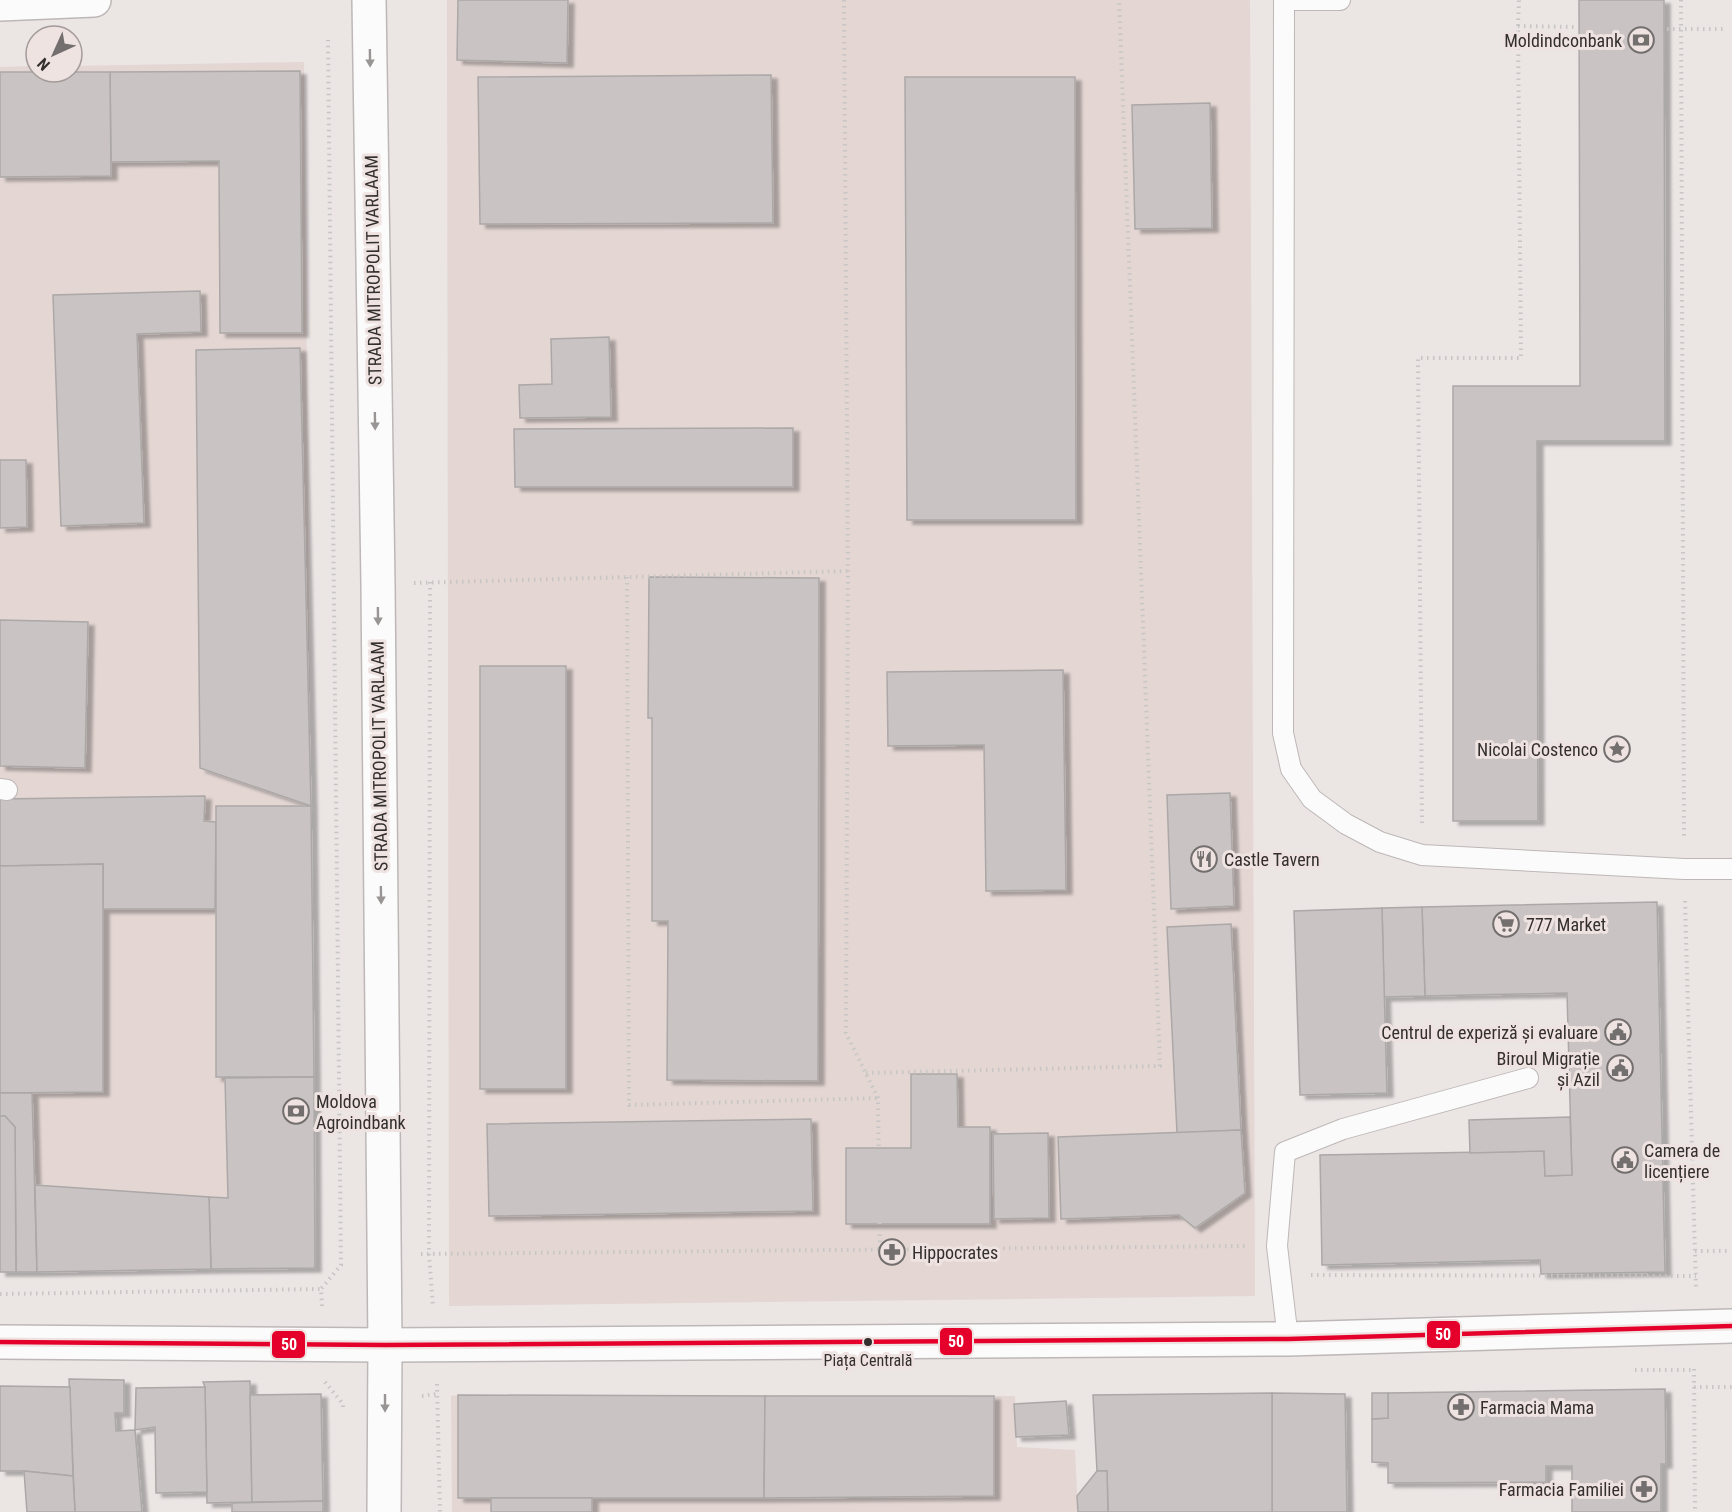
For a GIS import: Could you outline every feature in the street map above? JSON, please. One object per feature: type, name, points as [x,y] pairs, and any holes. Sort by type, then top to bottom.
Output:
[{"type":"main road","points":[[0,4],[94,0]]},
{"type":"main road","name":"STRADA MITROPOLIT VARLAAM","points":[[369,0],[378,584],[385,1345],[384,1512]]},
{"type":"main road","points":[[0,1342],[385,1345],[1288,1338],[1732,1326]]},
{"type":"lane","points":[[1340,0],[1284,0],[1282,733],[1291,768],[1312,799],[1346,824],[1380,842],[1422,855],[1684,869],[1732,869]]},
{"type":"lane","points":[[1288,1338],[1278,1246],[1285,1152],[1343,1129],[1528,1078]]},
{"type":"path","points":[[844,0],[848,571],[846,1033],[878,1098],[880,1250]]},
{"type":"path","points":[[866,1073],[1160,1066],[1119,0]]},
{"type":"path","points":[[1422,855],[1418,358],[1521,358],[1519,0]]},
{"type":"path","points":[[1681,0],[1684,869],[1696,1290]]},
{"type":"path","points":[[1518,26],[1577,27]]},
{"type":"path","points":[[1667,29],[1727,29]]},
{"type":"path","points":[[328,36],[341,1265]]},
{"type":"path","points":[[378,584],[848,571]]},
{"type":"path","points":[[627,577],[629,1105],[878,1098]]},
{"type":"path","points":[[430,582],[429,1254],[436,1344],[440,1512]]},
{"type":"path","points":[[343,1415],[343,1404],[325,1382],[321,1289],[341,1265],[384,1255],[1278,1246],[1303,1275],[1696,1276]]},
{"type":"path","points":[[1695,1251],[1730,1251]]},
{"type":"path","points":[[0,1294],[321,1289]]},
{"type":"path","points":[[1695,1360],[1695,1512]]},
{"type":"path","points":[[1694,1387],[1732,1387]]},
{"type":"shaded area","name":"Piața Centrală","points":[[447,0],[1250,0],[1255,1296],[449,1306]]},
{"type":"shaded area","points":[[304,62],[315,1268],[0,1272],[0,67],[24,66],[24,84],[84,84],[84,66]]},
{"type":"shaded area","points":[[451,1396],[1015,1396],[1017,1447],[1075,1450],[1078,1512],[452,1512]]},
{"type":"building","points":[[458,0],[568,0],[567,63],[457,60]]},
{"type":"building","points":[[1579,0],[1664,0],[1665,441],[1537,441],[1538,821],[1453,821],[1453,386],[1580,386]]},
{"type":"building","points":[[300,71],[302,333],[220,333],[219,161],[111,162],[110,72]]},
{"type":"building","points":[[0,72],[24,72],[24,84],[84,84],[84,72],[110,72],[111,176],[0,177]]},
{"type":"building","points":[[771,75],[773,223],[480,224],[478,77]]},
{"type":"building","points":[[905,77],[1075,77],[1076,520],[907,520]]},
{"type":"building","points":[[1210,103],[1212,228],[1135,229],[1132,105]]},
{"type":"building","points":[[200,291],[201,332],[137,334],[144,523],[61,526],[53,295]]},
{"type":"building","points":[[609,337],[611,417],[520,418],[519,385],[552,384],[551,339]]},
{"type":"building","points":[[300,348],[311,806],[200,768],[196,350]]},
{"type":"building","points":[[793,428],[793,487],[515,487],[514,429]]},
{"type":"building","points":[[0,460],[26,460],[27,527],[0,528]]},
{"type":"building","points":[[649,577],[819,578],[818,1081],[667,1080],[668,921],[652,921],[652,718],[648,718]]},
{"type":"building","points":[[0,620],[88,622],[85,768],[0,766]]},
{"type":"building","points":[[480,666],[566,666],[566,1089],[480,1089]]},
{"type":"building","points":[[1063,670],[1066,890],[986,891],[984,745],[888,746],[887,672]]},
{"type":"building","points":[[1230,793],[1234,906],[1171,909],[1167,795]]},
{"type":"building","points":[[205,796],[204,821],[216,822],[215,909],[103,909],[103,864],[0,866],[0,799]]},
{"type":"building","points":[[216,806],[311,806],[314,1077],[216,1077]]},
{"type":"building","points":[[103,864],[103,1092],[0,1093],[0,866]]},
{"type":"building","points":[[1657,902],[1665,1272],[1541,1274],[1540,1260],[1322,1265],[1320,1155],[1544,1151],[1545,1176],[1572,1175],[1567,993],[1425,996],[1422,907]]},
{"type":"building","points":[[1422,907],[1425,996],[1384,997],[1382,908]]},
{"type":"building","points":[[1382,908],[1387,1093],[1300,1095],[1294,911]]},
{"type":"building","points":[[1231,924],[1241,1130],[1177,1133],[1167,927]]},
{"type":"building","points":[[911,1074],[957,1074],[958,1127],[990,1127],[990,1224],[846,1224],[846,1148],[911,1148]]},
{"type":"building","points":[[314,1077],[315,1268],[211,1269],[209,1197],[228,1198],[225,1078]]},
{"type":"building","points":[[0,1093],[32,1093],[37,1272],[16,1272],[15,1127],[5,1116],[0,1116]]},
{"type":"building","points":[[0,1116],[5,1116],[15,1127],[16,1272],[0,1272]]},
{"type":"building","points":[[1570,1117],[1572,1175],[1545,1176],[1544,1151],[1470,1153],[1469,1120]]},
{"type":"building","points":[[811,1119],[813,1211],[489,1216],[487,1124]]},
{"type":"building","points":[[1241,1130],[1245,1193],[1195,1228],[1179,1215],[1061,1219],[1058,1137]]},
{"type":"building","points":[[1048,1133],[1049,1218],[994,1219],[993,1134]]},
{"type":"building","points":[[35,1185],[209,1197],[211,1269],[37,1272]]},
{"type":"building","points":[[69,1379],[124,1380],[124,1413],[115,1413],[116,1431],[135,1430],[142,1512],[75,1512]]},
{"type":"building","points":[[250,1381],[252,1502],[207,1503],[205,1387],[203,1382]]},
{"type":"building","points":[[0,1386],[70,1387],[73,1476],[0,1471]]},
{"type":"building","points":[[205,1387],[207,1492],[156,1493],[155,1427],[135,1430],[136,1388]]},
{"type":"building","points":[[1665,1389],[1666,1464],[1661,1464],[1661,1512],[1572,1512],[1572,1466],[1546,1466],[1546,1482],[1388,1483],[1388,1463],[1372,1462],[1372,1419],[1388,1418],[1388,1393]]},
{"type":"building","points":[[1272,1393],[1345,1394],[1347,1512],[1272,1512]]},
{"type":"building","points":[[1272,1393],[1272,1512],[1108,1512],[1107,1471],[1097,1471],[1093,1395]]},
{"type":"building","points":[[1372,1393],[1388,1393],[1388,1418],[1372,1419]]},
{"type":"building","points":[[321,1394],[323,1501],[252,1502],[250,1395]]},
{"type":"building","points":[[458,1395],[765,1396],[764,1498],[458,1498]]},
{"type":"building","points":[[765,1396],[994,1396],[994,1496],[764,1498]]},
{"type":"building","points":[[1066,1401],[1069,1435],[1016,1437],[1014,1404]]},
{"type":"building","points":[[24,1471],[73,1476],[75,1512],[27,1512]]},
{"type":"building","points":[[1097,1471],[1107,1471],[1108,1512],[1078,1512],[1077,1496]]},
{"type":"building","points":[[491,1498],[592,1498],[592,1512],[491,1512]]},
{"type":"building","points":[[323,1501],[323,1512],[232,1512],[232,1503]]},
{"type":"transit line","name":"50","points":[[0,1342],[385,1345],[1288,1339],[1732,1326]]},
{"type":"place","name":"Moldindconbank","points":[[1641,40]]},
{"type":"place","name":"Nicolai Costenco","points":[[1617,749]]},
{"type":"place","name":"Castle Tavern","points":[[1204,859]]},
{"type":"place","name":"777 Market","points":[[1506,924]]},
{"type":"place","name":"Centrul de experiză și evaluare","points":[[1618,1032]]},
{"type":"place","name":"Biroul Migrație și Azil","points":[[1620,1068]]},
{"type":"place","name":"Moldova Agroindbank","points":[[296,1111]]},
{"type":"place","name":"Camera de licențiere","points":[[1625,1160]]},
{"type":"place","name":"Hippocrates","points":[[892,1252]]},
{"type":"place","name":"Piața Centrală","points":[[868,1342]]},
{"type":"place","name":"Farmacia Mama","points":[[1461,1407]]},
{"type":"place","name":"Farmacia Familiei","points":[[1644,1489]]}]
